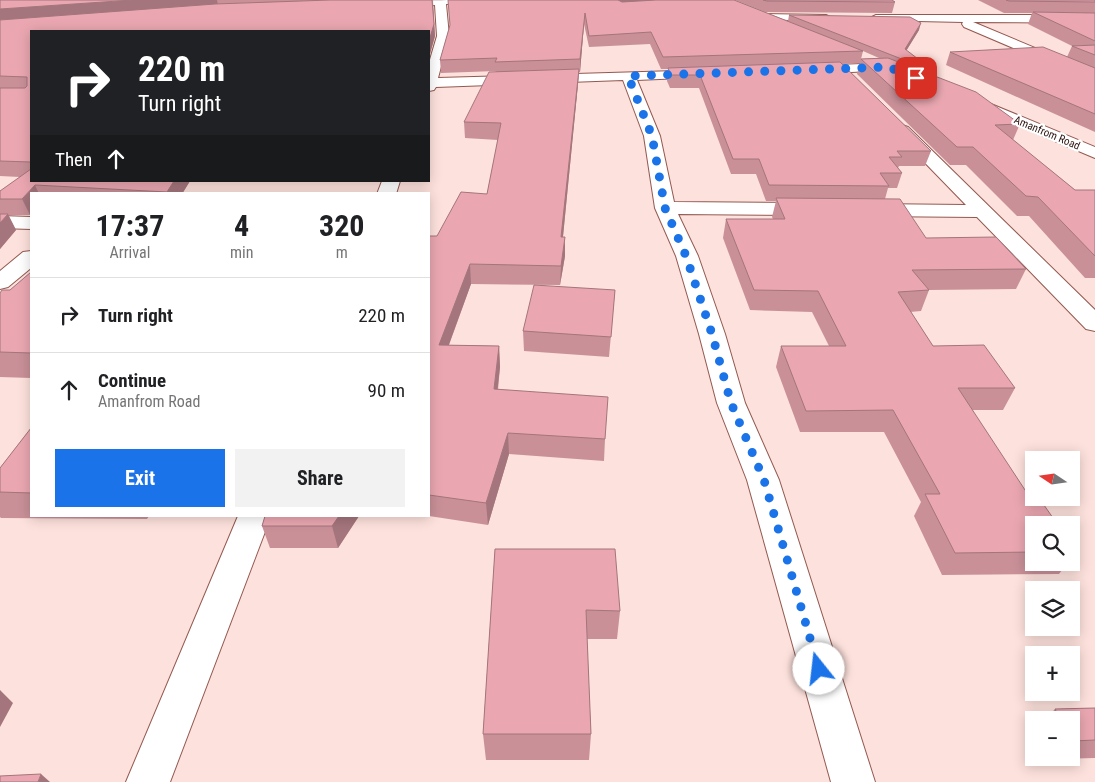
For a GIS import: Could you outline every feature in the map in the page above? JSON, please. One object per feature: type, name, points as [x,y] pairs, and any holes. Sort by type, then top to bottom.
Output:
[{"type":"street","points":[[382,5],[465,0]]},
{"type":"street","points":[[430,81],[443,36],[440,2]]},
{"type":"street","points":[[745,11],[797,32]]},
{"type":"street","points":[[760,17],[838,18]]},
{"type":"street","points":[[867,18],[1095,19]]},
{"type":"street","points":[[954,19],[1044,55],[1095,80]]},
{"type":"street","points":[[846,61],[862,89]]},
{"type":"street","points":[[793,70],[846,61],[888,67],[902,73]]},
{"type":"street","points":[[430,84],[715,73]]},
{"type":"street","points":[[628,76],[652,136],[665,208],[692,273],[712,334],[731,403],[764,480],[852,782]]},
{"type":"street","name":"Amanfrom Road","points":[[961,97],[1095,154]]},
{"type":"street","points":[[889,116],[1095,324]]},
{"type":"street","points":[[665,208],[834,210]]},
{"type":"street","points":[[854,210],[983,211]]},
{"type":"street","points":[[0,222],[30,223]]},
{"type":"street","points":[[0,282],[30,259]]},
{"type":"street","points":[[148,782],[255,517]]},
{"type":"building","points":[[0,0],[133,0],[0,9]]},
{"type":"building","points":[[330,0],[432,0],[434,24],[430,38],[430,30],[30,30],[30,162],[0,161],[0,88],[25,88],[27,86],[27,77],[0,76],[0,20],[215,4]]},
{"type":"building","points":[[448,0],[618,0],[622,2],[734,0],[863,51],[663,57],[651,32],[589,36],[585,13],[580,59],[495,62],[497,58],[440,60],[450,25]]},
{"type":"building","points":[[763,0],[892,0],[895,2],[767,1]]},
{"type":"building","points":[[1006,0],[1095,0],[1095,2],[1009,1]]},
{"type":"building","points":[[1033,12],[1095,13],[1095,41]]},
{"type":"building","points":[[789,15],[910,17],[921,23],[905,49],[935,72]]},
{"type":"building","points":[[1095,45],[1095,55],[1072,46]]},
{"type":"building","points":[[1043,47],[1095,68],[1095,114],[950,52]]},
{"type":"building","points":[[888,58],[976,92],[1020,124],[995,125],[1075,190],[1095,190],[1095,256],[1038,197],[1026,196],[973,147],[957,147],[861,59]]},
{"type":"building","points":[[840,62],[931,151],[897,151],[902,157],[889,157],[902,173],[880,173],[889,186],[769,185],[759,159],[733,159],[700,75],[671,75],[668,68]]},
{"type":"building","points":[[579,69],[561,237],[565,237],[561,266],[470,264],[439,345],[499,346],[494,389],[608,397],[605,439],[508,433],[486,503],[430,495],[430,236],[437,236],[461,192],[487,194],[501,123],[464,122],[489,72]]},
{"type":"building","points":[[30,170],[30,182],[173,182],[167,192],[35,185],[22,199],[0,199],[0,191]]},
{"type":"building","points":[[776,198],[900,199],[926,238],[996,237],[1026,269],[912,270],[929,290],[898,292],[933,346],[984,345],[1015,388],[958,388],[1025,490],[1025,506],[1045,506],[1052,516],[1025,516],[1025,552],[955,553],[925,494],[940,494],[893,410],[806,411],[781,346],[846,346],[818,291],[754,290],[726,219],[785,219]]},
{"type":"building","points":[[0,214],[8,214],[0,223]]},
{"type":"building","points":[[30,273],[30,353],[0,352],[0,293],[2,290],[10,290]]},
{"type":"building","points":[[534,285],[615,290],[611,337],[523,331]]},
{"type":"building","points":[[30,429],[30,493],[0,492],[0,468]]},
{"type":"building","points":[[265,517],[338,517],[332,526],[262,526]]},
{"type":"building","points":[[495,549],[615,549],[620,611],[586,610],[591,734],[483,734]]},
{"type":"building","points":[[1095,708],[1095,740],[1080,741],[1080,711],[1056,711],[1055,709]]},
{"type":"building","points":[[41,774],[38,782],[0,782],[0,776]]},
{"type":"route","points":[[819,669],[764,480],[731,403],[712,334],[686,256],[665,208],[652,136],[628,76],[888,67],[916,78]]}]
